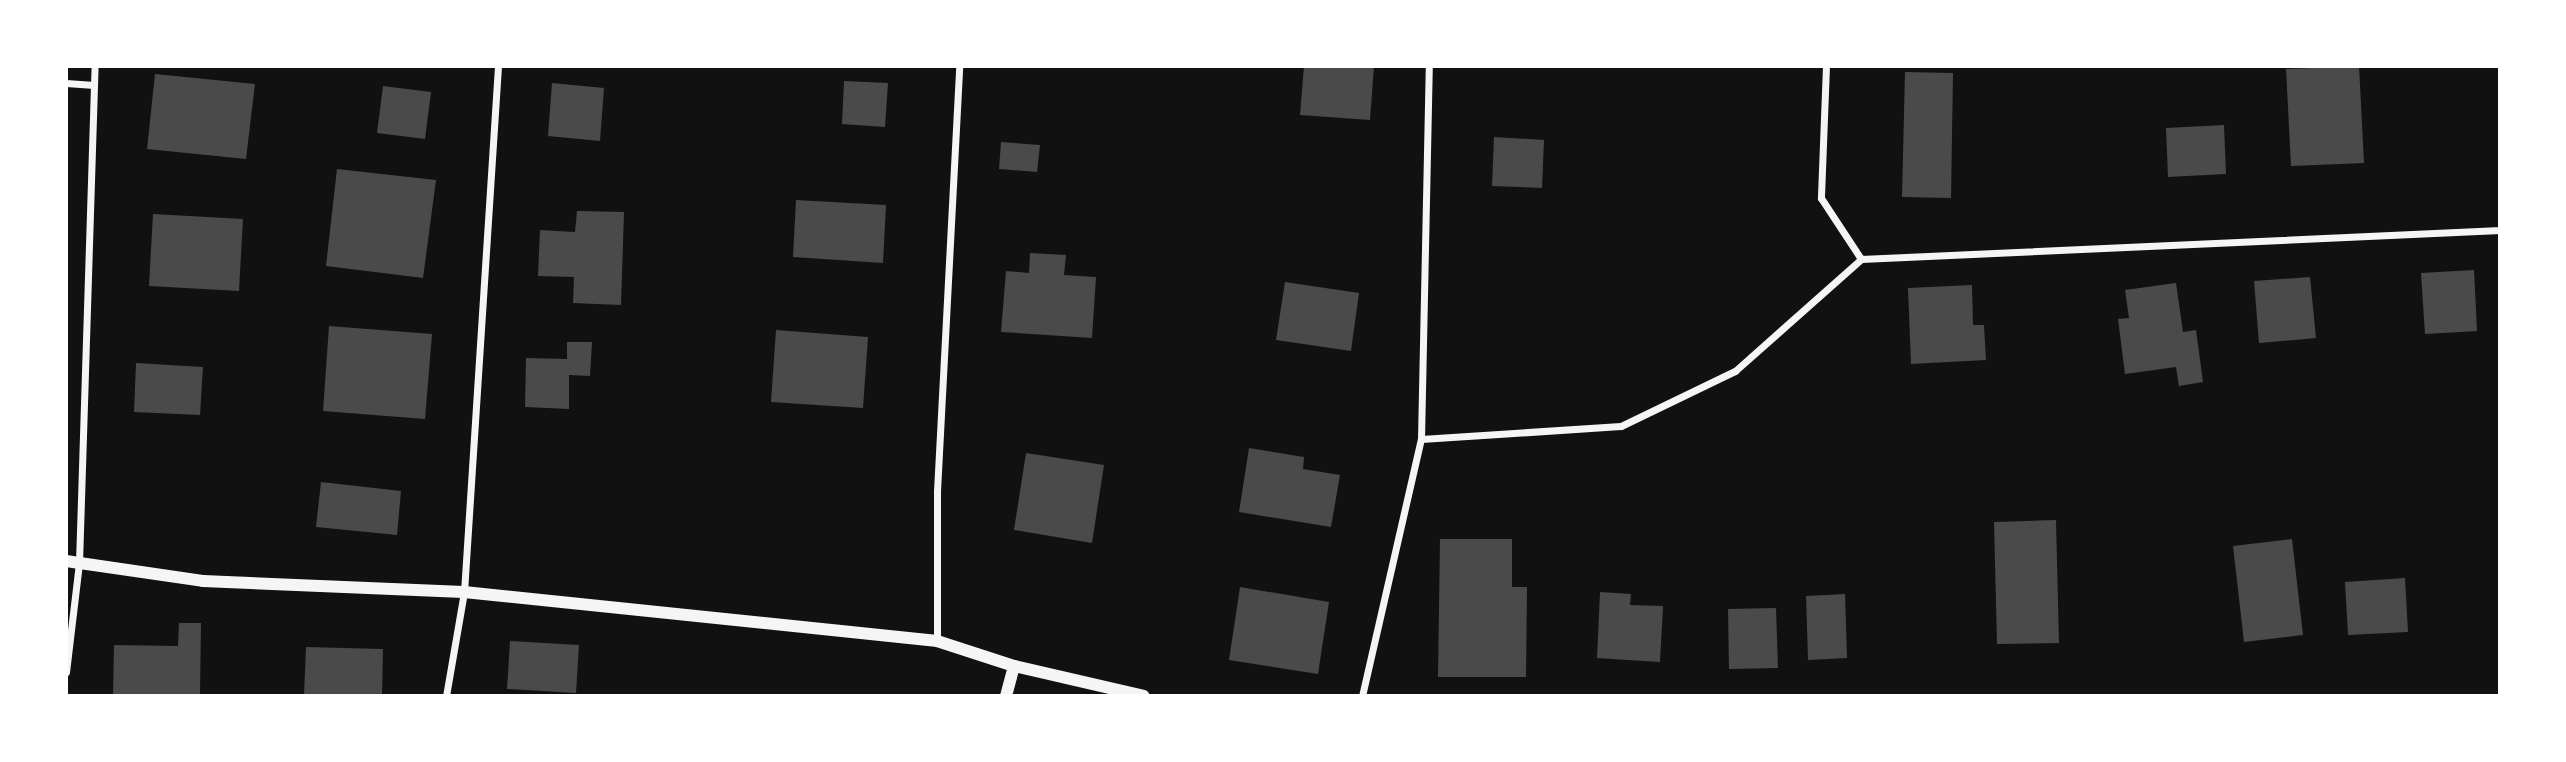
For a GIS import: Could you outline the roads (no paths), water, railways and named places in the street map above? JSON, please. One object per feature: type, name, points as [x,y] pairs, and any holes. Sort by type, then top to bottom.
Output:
[{"type":"street","points":[[66,672],[96,66]]},
{"type":"street","points":[[446,695],[464,592],[498,66]]},
{"type":"street","points":[[937,641],[937,491],[960,66]]},
{"type":"street","points":[[1362,695],[1421,439],[1429,66]]},
{"type":"street","points":[[1826,66],[1821,198],[1861,259]]},
{"type":"street","points":[[66,83],[94,85]]},
{"type":"street","points":[[1421,439],[1621,426],[1735,371],[1861,259],[2500,230]]},
{"type":"street","points":[[73,562],[203,581],[464,592],[937,641],[1014,666],[1144,695]]},
{"type":"street","points":[[1006,695],[1014,666]]}]
